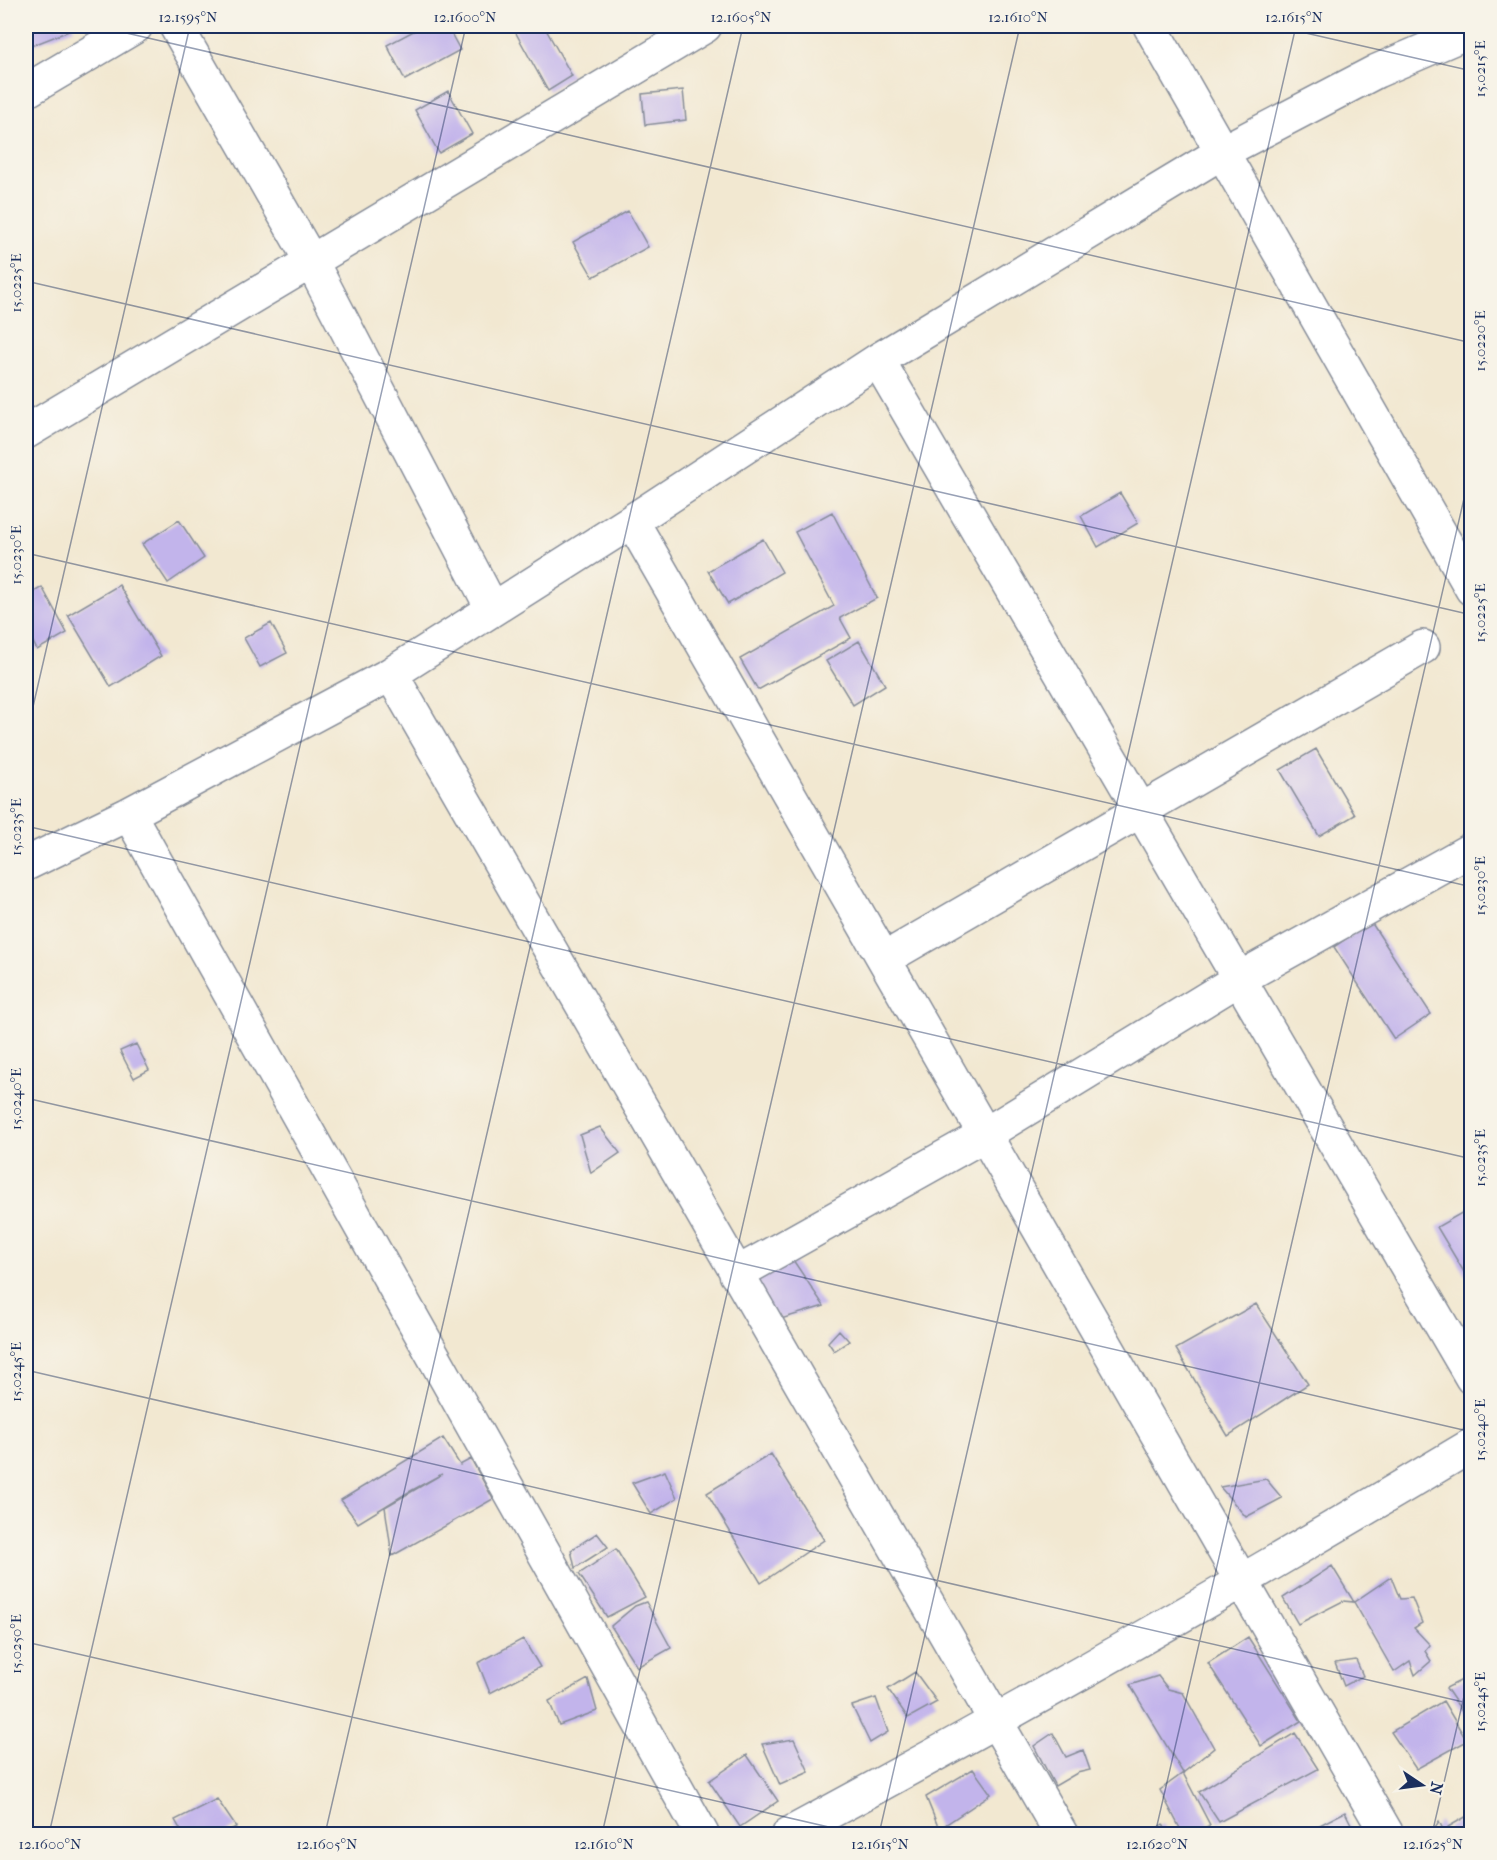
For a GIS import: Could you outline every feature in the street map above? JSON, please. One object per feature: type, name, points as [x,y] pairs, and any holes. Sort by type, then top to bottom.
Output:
[{"type":"street","points":[[26,91],[136,26]]},
{"type":"street","points":[[176,26],[311,261],[492,608]]},
{"type":"street","points":[[26,432],[705,26]]},
{"type":"street","points":[[1150,26],[1224,151],[1472,589]]},
{"type":"street","points":[[26,864],[129,814],[391,674],[632,521],[878,360],[1224,151],[1377,71],[1472,30]]},
{"type":"street","points":[[878,360],[1472,1378]]},
{"type":"street","points":[[632,521],[984,1135],[1244,1581],[1387,1834]]},
{"type":"street","points":[[884,959],[1423,647]]},
{"type":"street","points":[[391,674],[1061,1834]]},
{"type":"street","points":[[129,814],[702,1834]]},
{"type":"street","points":[[736,1274],[984,1135],[1239,979],[1472,849]]},
{"type":"street","points":[[789,1834],[998,1722],[1244,1581],[1472,1445]]},
{"type":"building","points":[[26,26],[73,26],[74,29],[26,48]]},
{"type":"building","points":[[423,26],[447,26],[460,50],[405,80],[387,45]]},
{"type":"building","points":[[512,26],[544,26],[572,76],[548,91]]},
{"type":"building","points":[[683,90],[686,120],[645,125],[642,94]]},
{"type":"building","points":[[448,91],[472,134],[439,153],[415,110]]},
{"type":"building","points":[[628,211],[648,247],[593,277],[573,242]]},
{"type":"building","points":[[1120,493],[1138,523],[1098,547],[1081,516]]},
{"type":"building","points":[[832,512],[877,598],[840,618],[851,638],[758,690],[740,659],[834,606],[795,532]]},
{"type":"building","points":[[179,520],[204,558],[168,583],[142,544]]},
{"type":"building","points":[[763,539],[782,572],[728,604],[708,571]]},
{"type":"building","points":[[119,585],[161,656],[111,687],[68,615]]},
{"type":"building","points":[[42,587],[67,633],[37,650],[26,628],[26,597]]},
{"type":"building","points":[[271,623],[287,653],[260,667],[244,638]]},
{"type":"building","points":[[859,641],[885,685],[853,705],[826,661]]},
{"type":"building","points":[[1316,749],[1355,815],[1319,836],[1280,770]]},
{"type":"building","points":[[1371,922],[1431,1014],[1394,1039],[1334,947]]},
{"type":"building","points":[[136,1044],[149,1070],[134,1078],[120,1051]]},
{"type":"building","points":[[600,1127],[620,1153],[591,1173],[580,1135]]},
{"type":"building","points":[[1472,1207],[1472,1275],[1467,1277],[1437,1227]]},
{"type":"building","points":[[791,1257],[824,1306],[781,1319],[743,1286]]},
{"type":"building","points":[[1256,1304],[1308,1384],[1228,1436],[1176,1349]]},
{"type":"building","points":[[839,1330],[849,1341],[834,1351],[828,1342]]},
{"type":"building","points":[[443,1438],[460,1465],[471,1459],[493,1499],[392,1556],[385,1507],[442,1474],[407,1493],[358,1523],[341,1500]]},
{"type":"building","points":[[771,1454],[824,1540],[761,1583],[707,1493]]},
{"type":"building","points":[[665,1471],[677,1498],[651,1514],[632,1483]]},
{"type":"building","points":[[1266,1479],[1282,1498],[1246,1517],[1220,1487]]},
{"type":"building","points":[[597,1533],[608,1547],[575,1568],[571,1550]]},
{"type":"building","points":[[616,1549],[645,1597],[607,1617],[579,1574]]},
{"type":"building","points":[[1332,1566],[1354,1602],[1343,1601],[1298,1624],[1283,1598]]},
{"type":"building","points":[[1391,1577],[1400,1599],[1412,1598],[1422,1623],[1414,1628],[1430,1645],[1425,1651],[1431,1661],[1415,1675],[1410,1661],[1394,1672],[1354,1602]]},
{"type":"building","points":[[646,1602],[671,1648],[637,1667],[611,1626],[635,1606]]},
{"type":"building","points":[[1248,1637],[1301,1721],[1261,1746],[1208,1663]]},
{"type":"building","points":[[523,1639],[540,1667],[490,1693],[478,1663]]},
{"type":"building","points":[[1356,1660],[1363,1676],[1344,1686],[1335,1663]]},
{"type":"building","points":[[915,1672],[937,1702],[908,1718],[888,1689]]},
{"type":"building","points":[[1472,1675],[1472,1726],[1446,1688]]},
{"type":"building","points":[[1158,1676],[1168,1689],[1183,1693],[1214,1748],[1183,1773],[1130,1685]]},
{"type":"building","points":[[588,1679],[597,1711],[559,1725],[549,1701]]},
{"type":"building","points":[[876,1698],[888,1732],[870,1743],[852,1706]]},
{"type":"building","points":[[1443,1701],[1467,1741],[1416,1769],[1391,1732]]},
{"type":"building","points":[[1053,1733],[1066,1757],[1083,1750],[1090,1770],[1077,1773],[1055,1786],[1034,1746]]},
{"type":"building","points":[[1295,1733],[1318,1769],[1219,1822],[1199,1792]]},
{"type":"building","points":[[794,1739],[809,1772],[780,1785],[762,1744]]},
{"type":"building","points":[[747,1755],[778,1801],[740,1827],[709,1781]]},
{"type":"building","points":[[973,1769],[991,1794],[939,1829],[926,1797]]},
{"type":"building","points":[[1183,1773],[1210,1825],[1191,1834],[1183,1834],[1160,1790]]},
{"type":"building","points":[[217,1799],[236,1827],[222,1834],[183,1834],[175,1820]]},
{"type":"building","points":[[1345,1812],[1356,1834],[1307,1834],[1306,1832]]},
{"type":"building","points":[[1469,1815],[1472,1834],[1448,1834],[1448,1827]]},
{"type":"building","points":[[1439,1821],[1445,1834],[1431,1834]]},
{"type":"building","points":[[1163,1824],[1168,1834],[1148,1834]]}]
